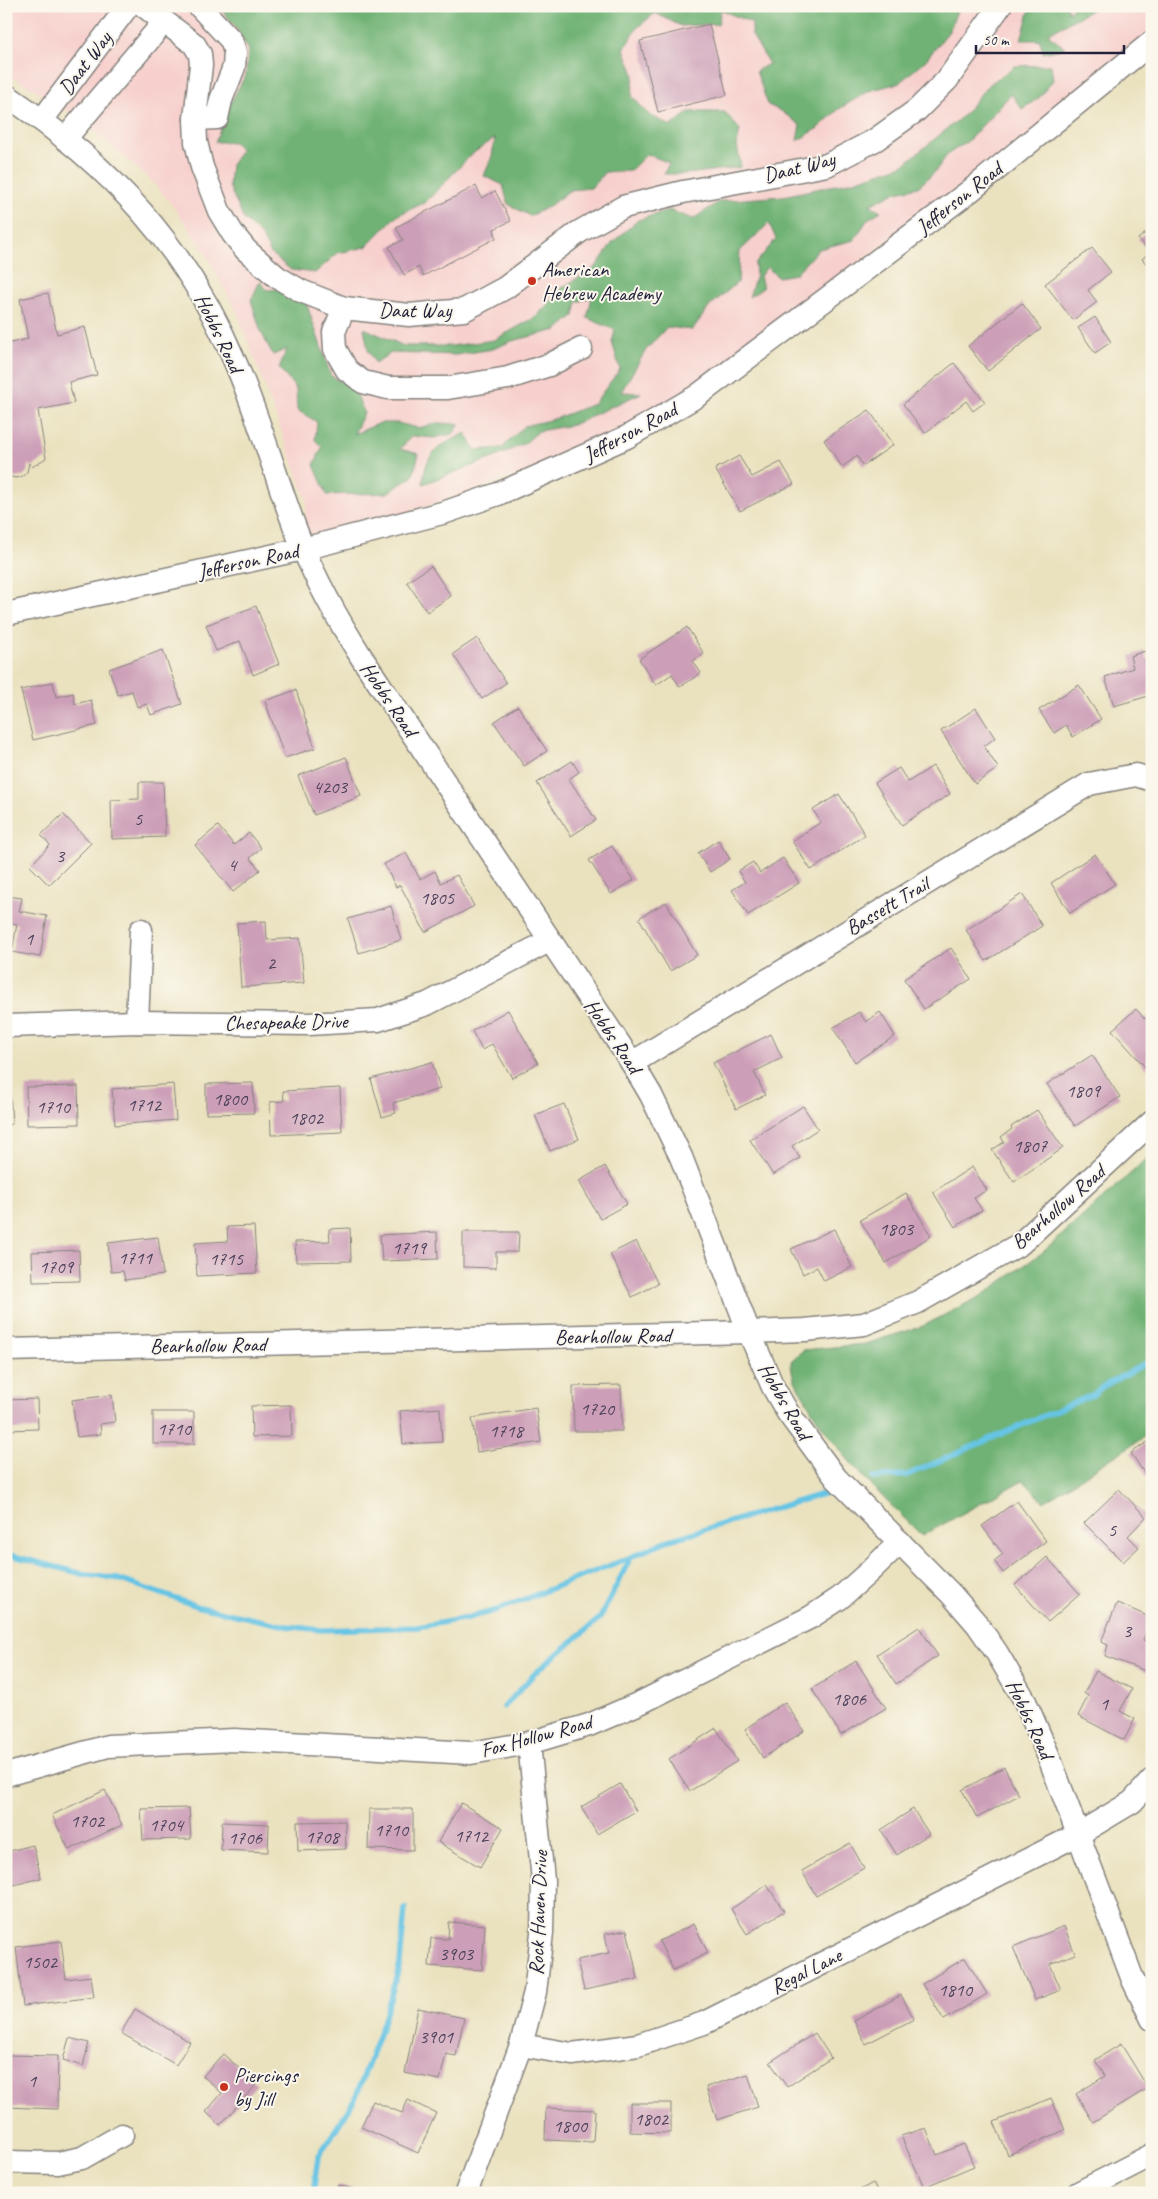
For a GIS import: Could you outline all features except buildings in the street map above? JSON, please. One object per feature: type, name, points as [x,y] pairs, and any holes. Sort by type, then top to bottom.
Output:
[{"type":"street","name":"Daat Way","points":[[42,120],[128,6]]},
{"type":"street","points":[[144,6],[164,22]]},
{"type":"street","points":[[195,119],[217,118],[221,100],[234,67],[235,52],[231,40],[199,6]]},
{"type":"street","name":"Daat Way","points":[[64,139],[164,22],[194,44],[200,54],[201,65],[195,119],[196,142],[209,189],[233,234],[246,250],[277,277],[301,291],[344,308],[409,315],[464,310],[505,288],[579,232],[624,206],[683,192],[827,165],[875,140],[917,110],[947,80],[1000,6]]},
{"type":"street","name":"Jefferson Road","points":[[6,614],[304,549],[446,512],[498,494],[627,437],[697,396],[970,191],[1152,42]]},
{"type":"street","name":"Hobbs Road","points":[[6,95],[42,120],[101,169],[132,200],[182,264],[213,315],[236,364],[304,549],[335,614],[362,658],[549,941],[632,1062],[651,1095],[681,1156],[749,1332],[773,1387],[805,1438],[836,1478],[951,1594],[977,1624],[997,1653],[1024,1699],[1049,1757],[1133,1980],[1152,2019]]},
{"type":"street","points":[[344,308],[334,332],[334,349],[347,370],[363,382],[388,388],[448,388],[508,378],[549,365],[581,349]]},
{"type":"street","name":"Bassett Trail","points":[[632,1062],[1089,784],[1136,775],[1152,780]]},
{"type":"street","points":[[137,1022],[141,930]]},
{"type":"street","name":"Chesapeake Drive","points":[[6,1026],[137,1022],[309,1024],[378,1020],[427,1004],[549,941]]},
{"type":"street","name":"Bearhollow Road","points":[[6,1350],[749,1332],[805,1330],[864,1324],[918,1302],[1020,1244],[1152,1122]]},
{"type":"street","name":"Fox Hollow Road","points":[[6,1775],[108,1746],[118,1745],[234,1740],[471,1753],[529,1743],[589,1725],[642,1702],[811,1617],[840,1598],[900,1542]]},
{"type":"street","name":"Rock Haven Drive","points":[[466,2193],[521,2046],[536,1992],[542,1924],[543,1880],[529,1743]]},
{"type":"street","name":"Regal Lane","points":[[521,2046],[572,2054],[638,2045],[704,2023],[1077,1835],[1132,1802],[1152,1780]]},
{"type":"street","points":[[6,2162],[58,2163],[82,2158],[122,2135]]},
{"type":"street","points":[[1078,2193],[1152,2156]]},
{"type":"shaded area","name":"American Hebrew Academy","points":[[6,6],[1152,6],[1152,42],[627,437],[303,549],[307,500],[237,312],[204,250],[169,201],[151,181],[123,156],[73,114],[6,74]]},
{"type":"green space","points":[[218,6],[959,6],[949,31],[926,60],[899,83],[869,91],[839,109],[817,129],[797,141],[800,125],[781,111],[768,105],[756,71],[769,64],[752,35],[752,23],[721,10],[718,24],[681,26],[655,13],[637,28],[624,49],[634,74],[632,96],[648,114],[671,126],[689,112],[725,112],[740,130],[737,145],[741,167],[687,174],[664,174],[669,163],[647,154],[630,171],[605,172],[591,188],[570,190],[548,207],[530,216],[508,204],[503,185],[484,176],[492,156],[495,138],[472,154],[426,202],[396,216],[366,247],[338,253],[315,273],[291,270],[271,254],[262,237],[243,218],[229,186],[231,165],[241,150],[233,142],[215,142],[231,102],[246,74],[248,49],[235,26]]},
{"type":"green space","points":[[1034,6],[1066,6],[1069,12],[1074,6],[1096,6],[1048,34],[1065,48],[1043,53],[1040,40],[1021,40],[1029,12]]},
{"type":"green space","points":[[1051,65],[1053,80],[1039,98],[1022,109],[1011,94],[968,141],[948,154],[934,173],[918,187],[893,193],[870,205],[881,211],[868,219],[854,240],[819,249],[795,274],[778,277],[767,267],[760,276],[763,288],[749,297],[756,275],[755,264],[776,239],[769,223],[740,251],[738,282],[710,306],[692,330],[667,327],[646,350],[621,392],[641,393],[572,425],[539,431],[525,443],[496,457],[423,484],[427,464],[435,451],[466,433],[475,450],[502,448],[524,426],[554,419],[594,404],[620,369],[612,342],[615,330],[587,318],[592,297],[577,302],[574,316],[557,330],[512,341],[493,349],[456,355],[391,353],[375,363],[368,350],[364,328],[404,346],[451,346],[494,340],[536,317],[563,287],[596,267],[613,242],[638,220],[669,210],[693,219],[720,201],[783,196],[854,181],[903,165],[964,115],[987,86],[1015,66]]},
{"type":"green space","points":[[260,281],[267,290],[288,288],[307,305],[331,376],[355,389],[364,413],[354,434],[380,423],[398,423],[418,428],[437,423],[460,424],[453,434],[433,438],[412,436],[400,449],[419,454],[413,476],[387,493],[327,495],[314,465],[322,447],[315,440],[317,422],[297,410],[296,389],[279,368],[287,349],[273,355],[261,332],[251,300]]},
{"type":"green space","points":[[1152,1154],[1152,1432],[1044,1502],[1023,1480],[922,1536],[874,1488],[830,1438],[798,1386],[792,1372],[791,1361],[803,1350],[865,1344],[923,1326],[981,1296],[1043,1252]]},
{"type":"waterway","points":[[873,1478],[907,1475],[1094,1394],[1102,1387],[1152,1360]]},
{"type":"waterway","points":[[6,1554],[87,1575],[115,1578],[200,1607],[286,1626],[321,1630],[417,1627],[468,1618],[497,1610],[631,1557],[666,1541],[826,1493]]},
{"type":"waterway","points":[[504,1707],[537,1671],[600,1618],[631,1557]]},
{"type":"waterway","points":[[313,2193],[318,2157],[355,2099],[383,2023],[400,1964],[405,1908]]},
{"type":"place","name":"American Hebrew Academy","points":[[532,281]]},
{"type":"place","name":"Piercings by Jill","points":[[224,2087]]}]
